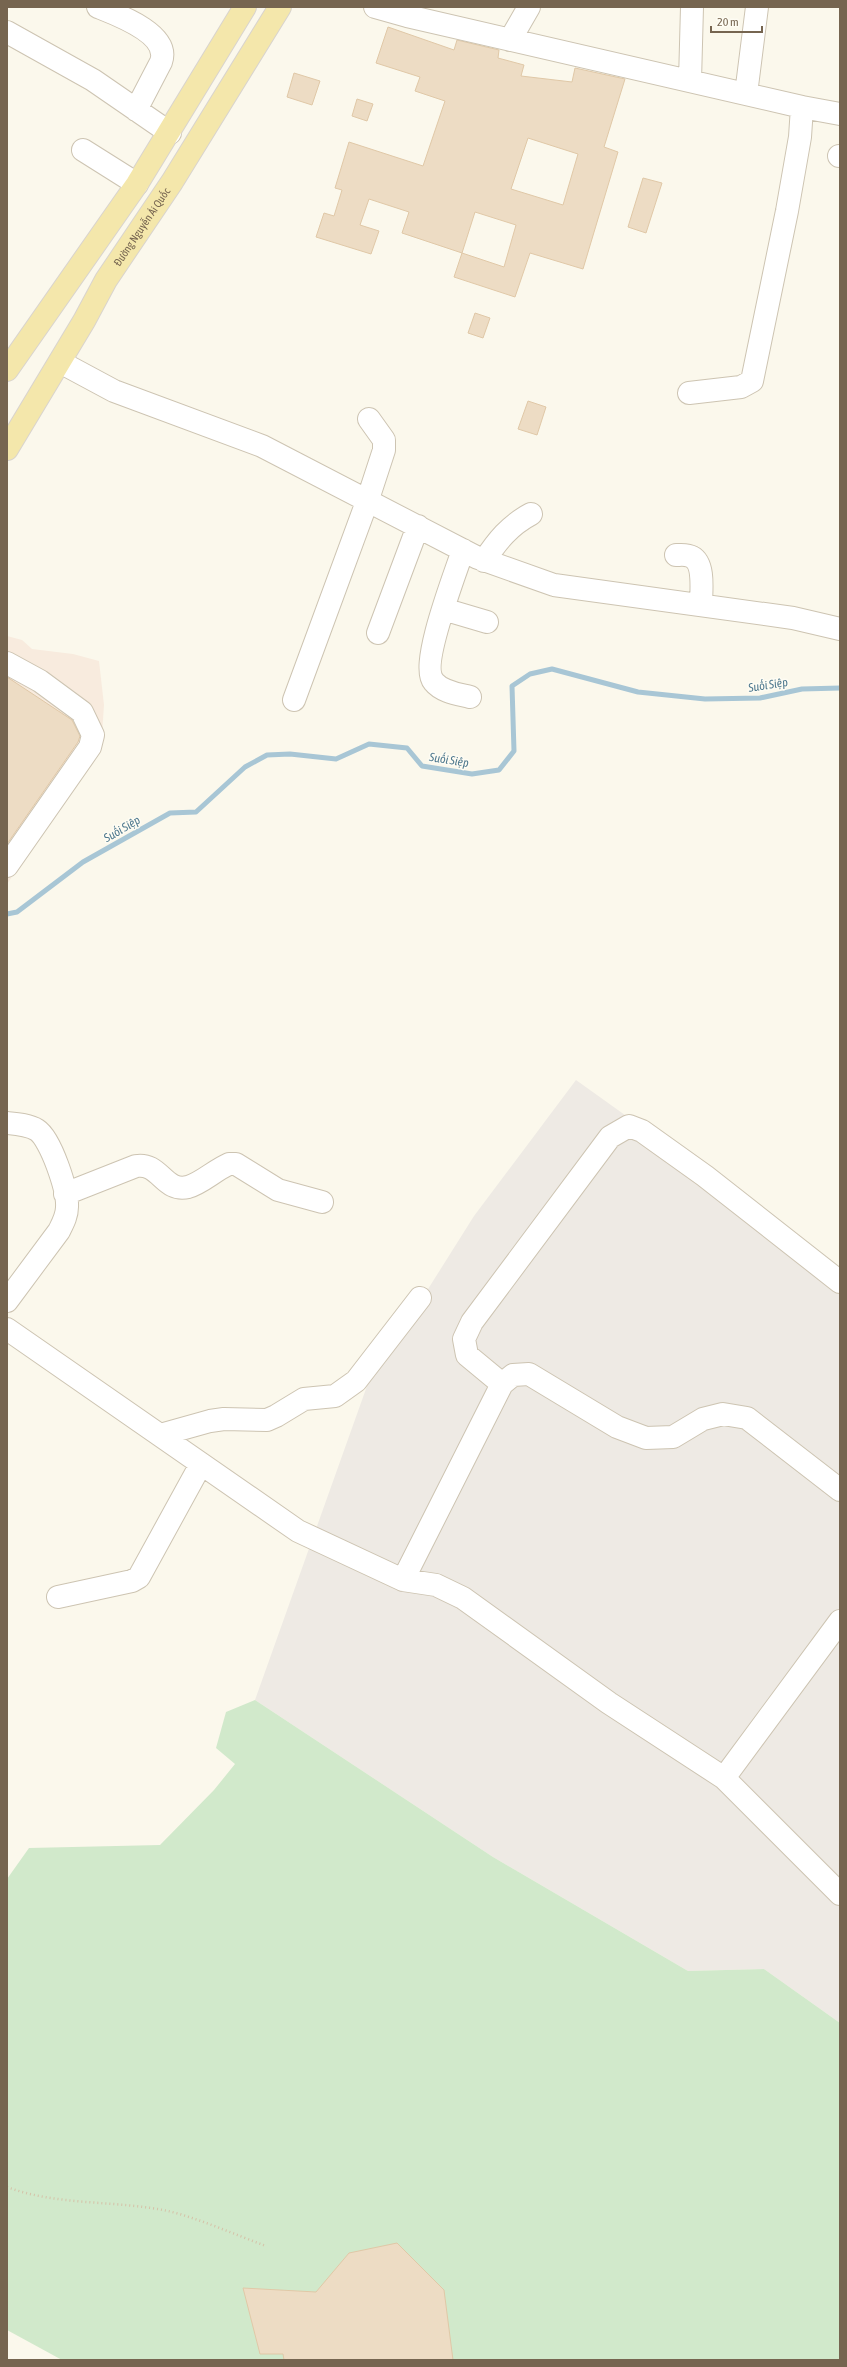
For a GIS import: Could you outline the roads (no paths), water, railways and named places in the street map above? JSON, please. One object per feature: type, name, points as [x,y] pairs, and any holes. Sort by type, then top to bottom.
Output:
[{"type":"main road","points":[[7,370],[137,184],[170,133],[245,7]]},
{"type":"main road","name":"Đường Nguyễn Ái Quốc","points":[[7,449],[60,362],[106,280],[172,182],[280,7]]},
{"type":"street","points":[[98,7],[151,34],[162,45],[164,54],[161,62],[136,110]]},
{"type":"street","points":[[375,7],[510,40],[802,107],[840,114]]},
{"type":"street","points":[[510,40],[529,7]]},
{"type":"street","points":[[690,81],[692,7]]},
{"type":"street","points":[[746,94],[757,7]]},
{"type":"street","points":[[7,32],[93,80],[170,133]]},
{"type":"street","points":[[689,393],[741,387],[752,381],[787,212],[800,137],[802,107]]},
{"type":"street","points":[[83,150],[137,184]]},
{"type":"street","points":[[60,362],[114,391],[262,446],[484,561],[554,585],[793,618],[840,623]]},
{"type":"street","points":[[294,700],[368,500],[384,450],[384,440],[369,419]]},
{"type":"street","points":[[484,561],[505,532],[517,521],[531,514]]},
{"type":"street","points":[[378,633],[418,526]]},
{"type":"street","points":[[463,550],[433,644],[429,671],[433,682],[445,690],[470,698]]},
{"type":"street","points":[[676,554],[690,556],[697,561],[700,570],[701,605]]},
{"type":"street","points":[[443,609],[487,622]]},
{"type":"street","points":[[7,663],[40,681],[82,712],[92,735],[90,747],[7,866]]},
{"type":"street","points":[[7,1123],[23,1125],[37,1130],[44,1137],[62,1178],[67,1207],[64,1220],[59,1231],[7,1301]]},
{"type":"street","points":[[502,1384],[467,1354],[464,1339],[472,1322],[610,1137],[629,1126],[642,1131],[706,1176],[840,1282]]},
{"type":"street","points":[[65,1194],[136,1166],[145,1165],[151,1168],[170,1185],[180,1188],[189,1186],[229,1164],[236,1164],[278,1190],[299,1198],[322,1202]]},
{"type":"street","points":[[160,1435],[210,1421],[267,1420],[304,1398],[335,1396],[356,1381],[420,1298]]},
{"type":"street","points":[[7,1329],[298,1532],[412,1581],[436,1585],[463,1598],[610,1702],[724,1778],[840,1894]]},
{"type":"street","points":[[412,1581],[502,1384],[514,1375],[529,1374],[617,1427],[646,1438],[673,1437],[703,1419],[723,1414],[747,1418],[840,1490]]},
{"type":"street","points":[[58,1597],[132,1581],[139,1577],[201,1464]]},
{"type":"street","points":[[724,1778],[838,1629]]},
{"type":"waterway","name":"Suối Siệp","points":[[7,914],[17,912],[83,862],[170,813],[196,812],[245,767],[267,755],[290,754],[336,759],[369,744],[407,748],[422,766],[472,774],[499,770],[514,751],[512,686],[530,674],[552,669],[638,692],[705,699],[760,698],[802,689],[840,688]]}]
